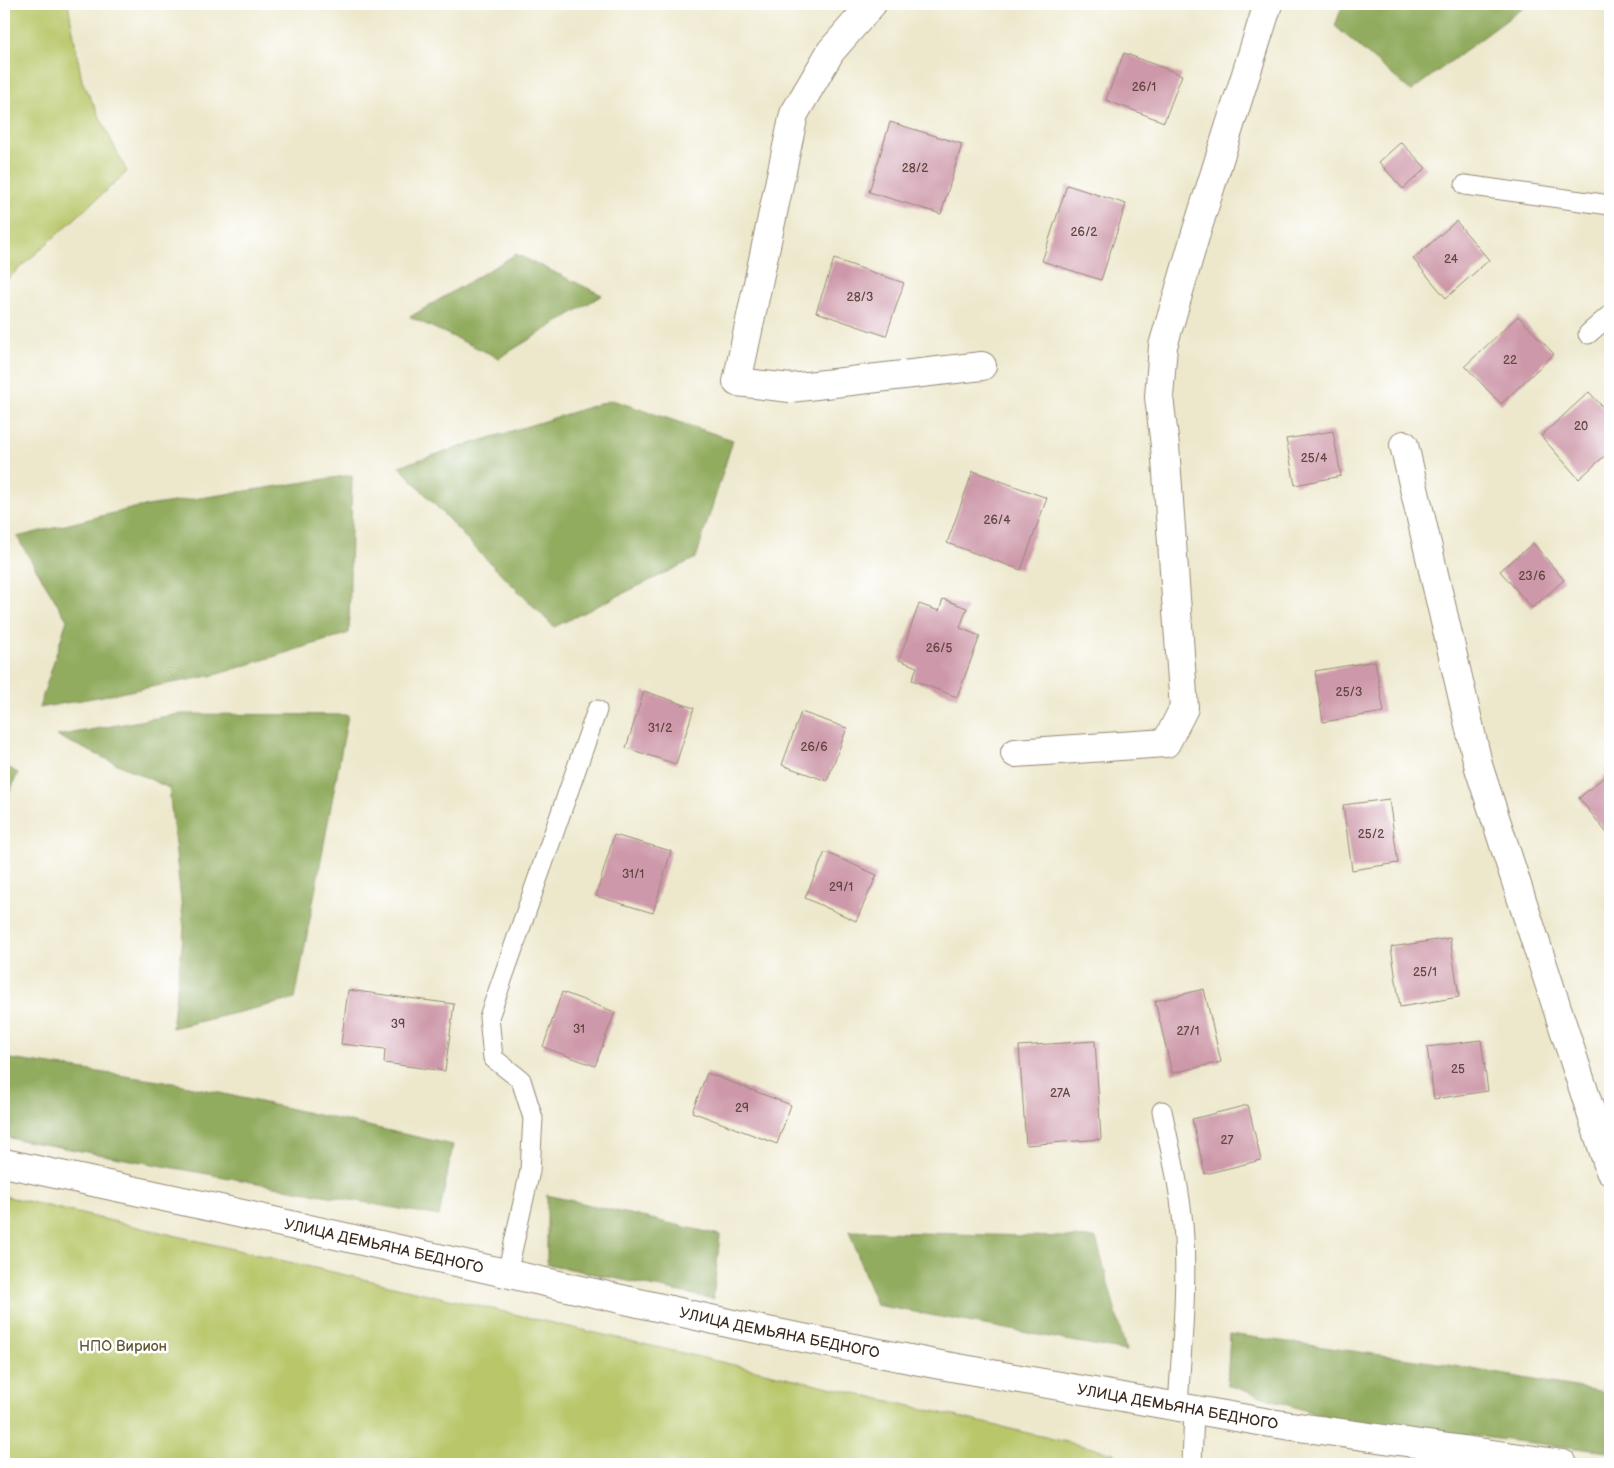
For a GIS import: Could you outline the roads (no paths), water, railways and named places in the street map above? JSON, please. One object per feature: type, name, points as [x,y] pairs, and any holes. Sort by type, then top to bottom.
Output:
[{"type":"street","points":[[872,4],[831,51],[794,114],[737,382],[790,388],[982,366]]},
{"type":"street","points":[[1015,752],[1166,743],[1184,708],[1165,446],[1159,397],[1162,346],[1268,4]]},
{"type":"street","points":[[1404,445],[1478,768],[1610,1170]]},
{"type":"street","name":"УЛИЦА ДЕМЬЯНА БЕДНОГО","points":[[4,1163],[211,1207],[737,1325],[935,1364],[1270,1423],[1563,1464]]},
{"type":"lane","points":[[1465,185],[1610,205]]},
{"type":"lane","points":[[1588,334],[1610,315]]},
{"type":"lane","points":[[506,1274],[530,1171],[533,1118],[521,1080],[493,1058],[489,1017],[597,710]]},
{"type":"lane","points":[[1162,1110],[1179,1186],[1184,1239],[1186,1409],[1192,1464]]},
{"type":"park label","name":"НПО Вирион","points":[[123,1346]]}]
